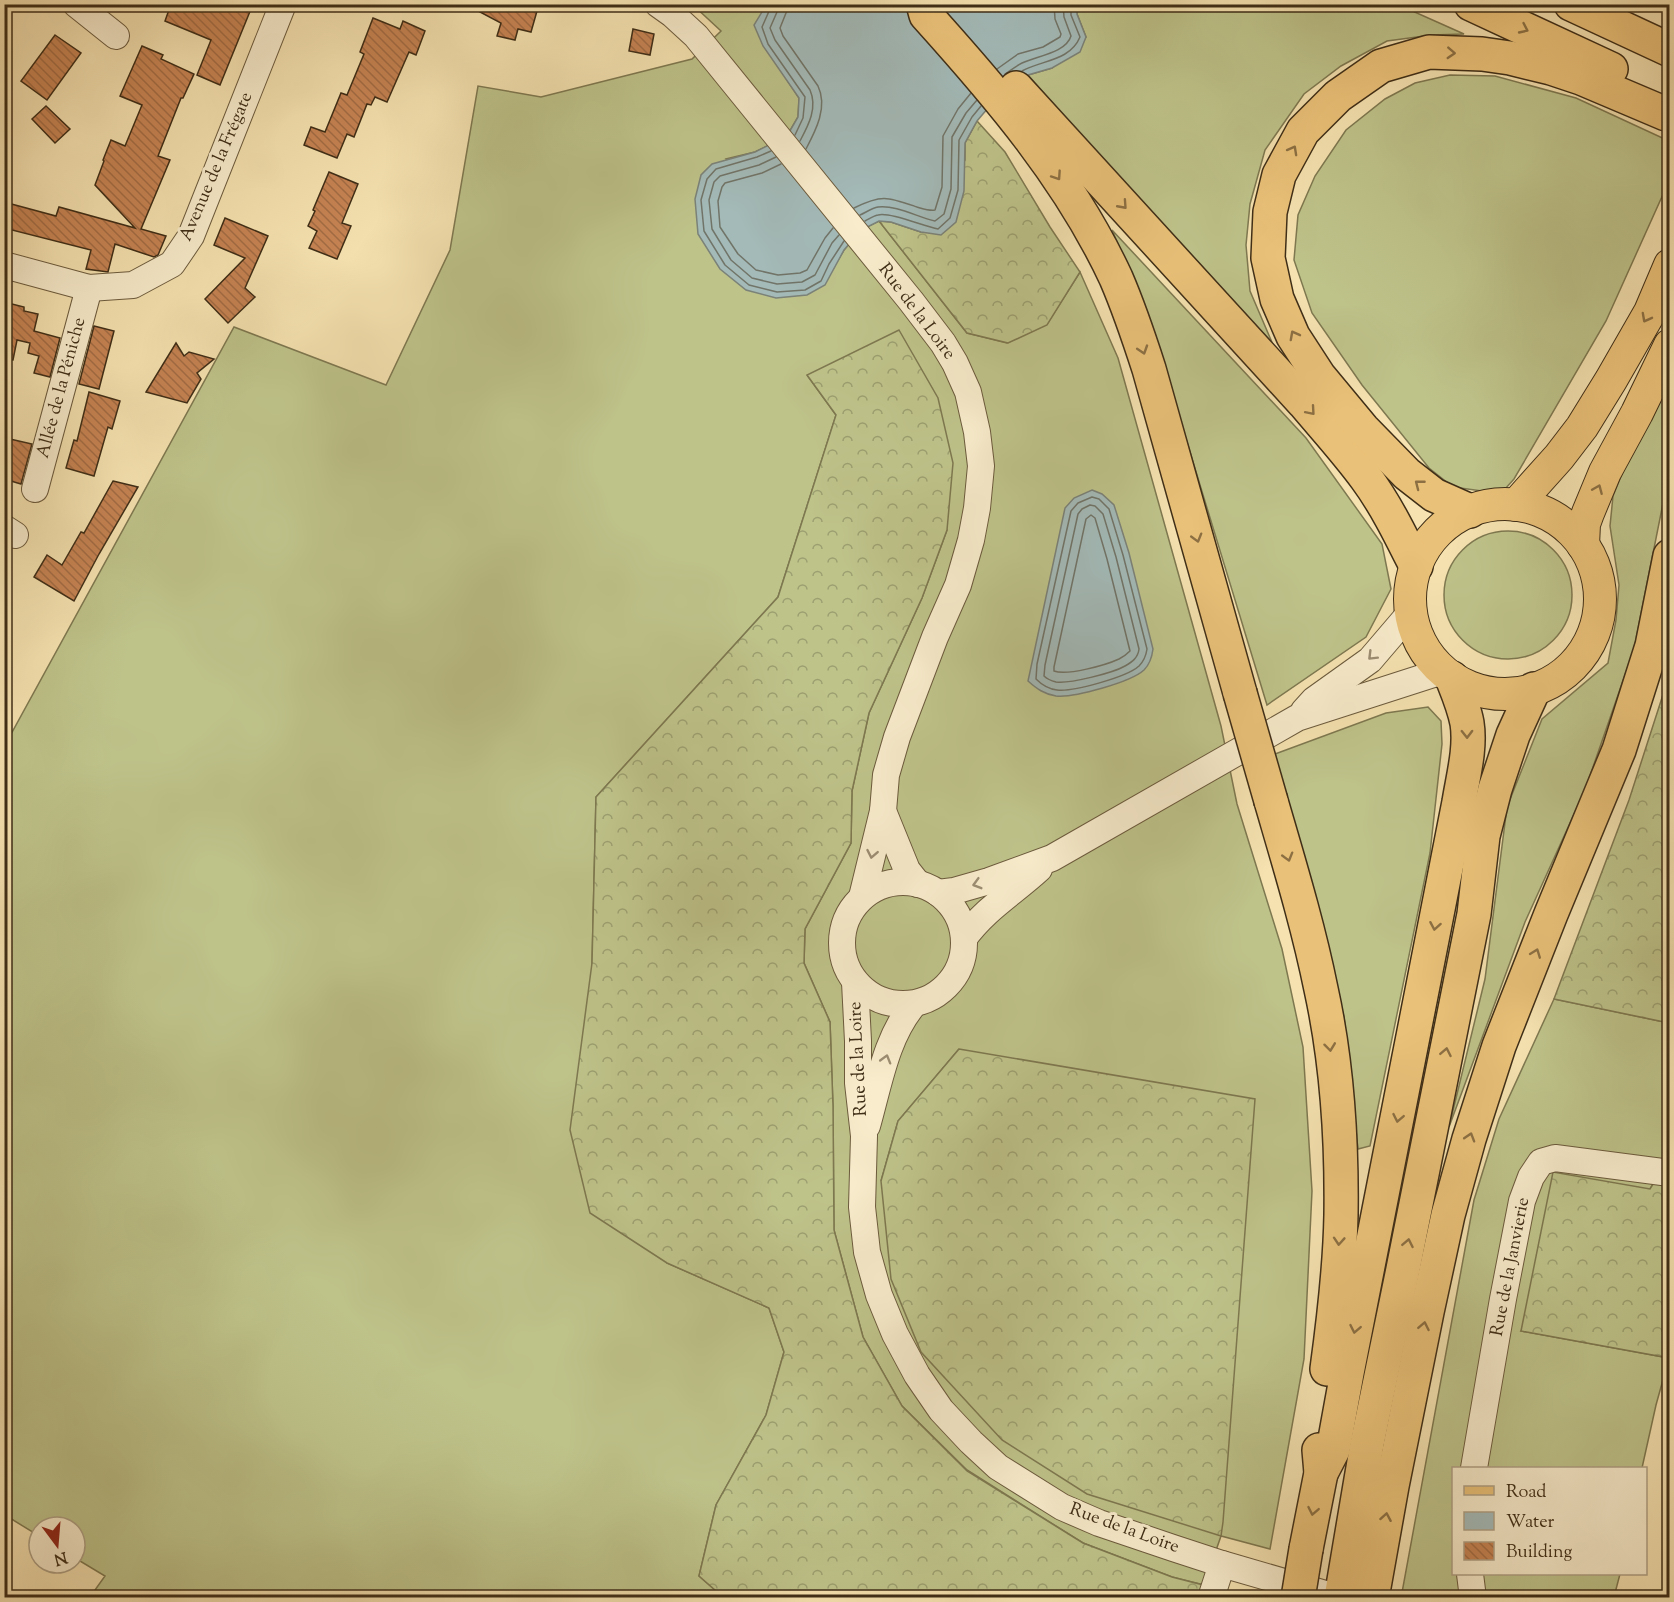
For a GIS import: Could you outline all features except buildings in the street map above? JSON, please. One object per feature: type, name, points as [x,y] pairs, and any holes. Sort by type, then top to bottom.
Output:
[{"type":"highway","points":[[923,4],[926,15],[986,82],[1032,122],[1304,403],[1367,479],[1416,566]]},
{"type":"highway","points":[[938,4],[959,26],[1032,122],[1116,279],[1133,320],[1301,902],[1322,990],[1331,1046],[1338,1125],[1341,1216],[1336,1301],[1319,1447],[1321,1473],[1298,1598]]},
{"type":"highway","points":[[1470,511],[1434,495],[1407,474],[1363,429],[1326,385],[1293,336],[1277,299],[1268,258],[1270,212],[1278,175],[1303,131],[1338,96],[1382,66],[1429,52],[1482,54],[1510,58],[1581,78],[1666,114],[1665,99],[1471,4]]},
{"type":"highway","points":[[1571,4],[1667,48]]},
{"type":"highway","points":[[1340,1598],[1365,1579],[1448,1215],[1469,1139],[1499,1046],[1619,750],[1652,646],[1670,556]]},
{"type":"highway","points":[[1321,1473],[1333,1450],[1430,956],[1467,749],[1467,725],[1462,704],[1448,674]]},
{"type":"highway","points":[[1365,1579],[1367,1444],[1474,914],[1483,836],[1495,789],[1513,735],[1534,689]]},
{"type":"main road","points":[[1516,505],[1559,457],[1582,427],[1650,312],[1670,265]]},
{"type":"main road","points":[[1583,545],[1584,524],[1605,472],[1670,345]]},
{"type":"main road","points":[[1516,505],[1547,514],[1573,532],[1592,560],[1599,586],[1599,612],[1588,645],[1572,666],[1550,682],[1518,693],[1484,692],[1467,686],[1448,674],[1431,659],[1421,645],[1415,629],[1410,597],[1416,566],[1425,548],[1437,533],[1452,520],[1470,511],[1485,506],[1516,505]]},
{"type":"street","points":[[76,4],[116,36]]},
{"type":"street","name":"Avenue de la Frégate","points":[[4,265],[89,288],[133,285],[172,264],[191,236],[283,4]]},
{"type":"street","name":"Rue de la Loire","points":[[658,4],[696,36],[918,309],[944,343],[968,392],[977,432],[981,466],[971,540],[958,585],[935,637],[897,737],[886,775],[884,802],[862,897]]},
{"type":"street","name":"Allée de la Péniche","points":[[34,489],[89,288]]},
{"type":"street","points":[[1297,718],[1314,700],[1370,660],[1411,612]]},
{"type":"street","points":[[884,802],[907,870],[928,888],[954,908],[959,917],[964,938],[961,964],[948,986],[927,1000],[914,1004],[895,1004],[869,994],[855,982],[845,964],[843,933],[849,913],[862,897],[888,884],[903,882],[928,888],[954,891],[1052,858],[1297,718],[1448,674]]},
{"type":"street","points":[[964,938],[976,922],[998,902],[1052,858]]},
{"type":"street","name":"Rue de la Loire","points":[[855,982],[858,1083],[864,1136],[862,1207],[867,1252],[879,1295],[895,1334],[917,1375],[941,1410],[998,1467],[1062,1507],[1099,1523],[1222,1564],[1340,1598]]},
{"type":"street","name":"Rue de la Loire","points":[[864,1136],[891,1041],[904,1016],[914,1004]]},
{"type":"street","name":"Rue de la Janvierie","points":[[1474,1467],[1522,1201],[1536,1169],[1541,1162],[1555,1158],[1670,1173]]},
{"type":"street","points":[[1211,1598],[1222,1564]]},
{"type":"street","points":[[1470,1575],[1473,1598]]},
{"type":"green space","points":[[693,5],[771,5],[765,7],[785,77],[799,98],[798,117],[787,136],[755,152],[726,159],[834,267],[844,250],[861,230],[879,221],[967,333],[1007,343],[1047,324],[1080,272],[1118,358],[1221,726],[1237,804],[1282,949],[1303,1047],[1312,1191],[1304,1359],[1270,1549],[1221,1536],[1204,1585],[1172,1577],[1083,1543],[967,1470],[902,1406],[863,1337],[834,1230],[830,1022],[804,963],[805,929],[851,843],[852,791],[869,713],[922,598],[947,530],[807,375],[836,415],[778,597],[596,797],[592,963],[667,1263],[769,1308],[784,1352],[766,1415],[716,1505],[699,1576],[723,1597],[90,1597],[105,1576],[87,1565],[87,1515],[27,1515],[27,1529],[5,1515],[4,747],[234,327],[386,385],[450,250],[478,86],[541,97],[692,59],[721,31]],"holes":[[[959,1049],[881,1181],[898,1121]]]},
{"type":"green space","points":[[1077,5],[1399,5],[1464,34],[1432,35],[1387,41],[1341,66],[1304,94],[1265,150],[1250,204],[1246,245],[1250,291],[1274,347],[1028,75],[1052,68],[1086,37],[1077,14]]},
{"type":"green space","points":[[1450,75],[1495,76],[1576,98],[1669,141],[1669,181],[1606,321],[1514,479],[1505,489],[1482,491],[1453,487],[1429,468],[1362,385],[1312,313],[1294,260],[1298,215],[1315,176],[1346,130],[1385,99],[1415,83]]},
{"type":"green space","points":[[977,121],[1005,152],[1080,272],[1047,325],[1008,343],[967,333],[879,221],[891,222],[921,232],[965,160],[965,143]]},
{"type":"green space","points":[[1112,230],[1306,438],[1382,544],[1391,589],[1366,637],[1267,705],[1148,314]]},
{"type":"green space","points":[[899,330],[938,398],[953,463],[947,530],[922,598],[869,713],[852,791],[851,843],[805,929],[804,963],[830,1022],[834,1230],[863,1337],[902,1406],[967,1471],[1083,1543],[1172,1577],[1250,1597],[723,1597],[699,1576],[716,1505],[766,1415],[784,1352],[769,1308],[667,1263],[590,1213],[570,1130],[592,963],[596,797],[778,597],[836,415],[807,375]]},
{"type":"green space","points":[[1669,381],[1669,473],[1634,649],[1585,790],[1525,922],[1449,1127],[1485,979],[1507,807],[1542,719],[1608,663],[1616,620],[1619,585],[1610,526],[1613,496],[1633,447]]},
{"type":"green space","points":[[1508,531],[1533,536],[1553,550],[1567,570],[1572,595],[1567,620],[1553,640],[1533,654],[1508,659],[1483,654],[1463,640],[1449,620],[1444,595],[1449,570],[1463,550],[1483,536]]},
{"type":"green space","points":[[1669,676],[1669,1023],[1554,999],[1629,800]]},
{"type":"green space","points":[[1428,707],[1441,721],[1442,744],[1430,853],[1370,1146],[1358,1149],[1344,1017],[1275,754],[1386,713]]},
{"type":"green space","points":[[1554,999],[1669,1023],[1669,1159],[1650,1189],[1521,1331],[1669,1358],[1642,1467],[1452,1467],[1452,1575],[1620,1575],[1614,1597],[1401,1598],[1474,1200],[1499,1119]]},
{"type":"green space","points":[[959,1049],[1255,1099],[1221,1536],[1087,1494],[1002,1440],[921,1352],[891,1279],[881,1181],[898,1121]]},
{"type":"green space","points":[[1669,1159],[1669,1358],[1521,1331],[1553,1172],[1650,1189]]},
{"type":"water","points":[[771,4],[1077,5],[1077,14],[1086,37],[1080,52],[1052,68],[1028,75],[1000,94],[977,121],[965,143],[964,191],[956,222],[941,235],[879,221],[861,230],[844,250],[825,285],[807,295],[776,298],[746,290],[720,269],[698,234],[695,199],[701,175],[712,164],[755,152],[787,136],[798,117],[799,98],[763,46],[754,25],[765,7]]},
{"type":"water","points":[[1092,490],[1102,494],[1114,505],[1129,553],[1153,652],[1149,663],[1137,675],[1088,692],[1056,696],[1041,691],[1028,681],[1065,508],[1074,498]]}]
